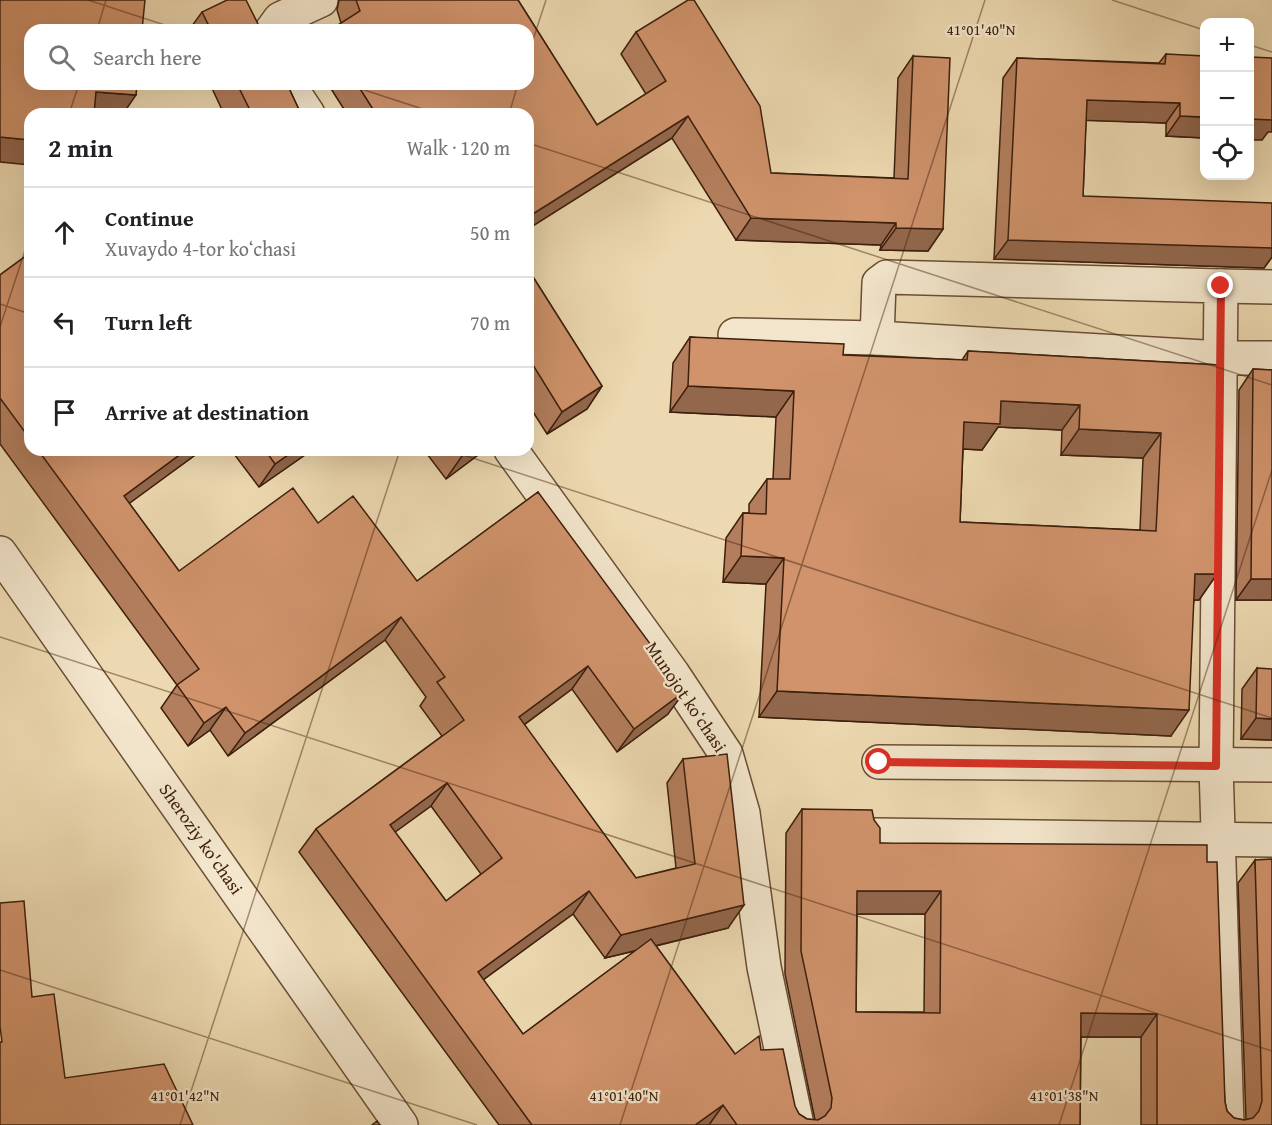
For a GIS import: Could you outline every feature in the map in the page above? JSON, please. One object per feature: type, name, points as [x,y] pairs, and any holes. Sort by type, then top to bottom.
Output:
[{"type":"street","points":[[276,24],[280,19],[321,0]]},
{"type":"street","points":[[292,90],[304,108]]},
{"type":"street","points":[[877,338],[879,283],[887,277],[1272,287]]},
{"type":"street","points":[[1221,286],[1216,766],[1227,1125]]},
{"type":"street","points":[[735,335],[877,338],[1221,358],[1272,358]]},
{"type":"street","name":"Munojot koʻchasi","points":[[514,456],[673,674],[726,754],[743,813],[764,967],[796,1125]]},
{"type":"street","name":"Sheroziy ko'chasi","points":[[0,553],[401,1125]]},
{"type":"street","points":[[879,762],[1272,765]]},
{"type":"street","points":[[874,835],[1272,840]]},
{"type":"building","points":[[0,0],[145,0],[143,24],[24,24],[24,90],[136,90],[136,95],[96,92],[95,108],[24,108],[24,139],[0,137]]},
{"type":"building","points":[[227,0],[246,0],[258,24],[208,24],[202,12]]},
{"type":"building","points":[[356,0],[518,0],[533,24],[339,24],[360,11]]},
{"type":"building","points":[[688,0],[694,0],[760,106],[771,173],[908,179],[913,56],[950,58],[943,229],[896,228],[896,223],[751,218],[688,116],[534,213],[534,108],[372,108],[361,90],[534,90],[534,25],[597,125],[666,81],[636,32]]},
{"type":"building","points":[[1166,54],[1200,56],[1200,117],[1180,116],[1180,103],[1087,100],[1083,196],[1272,203],[1272,248],[1008,240],[1017,58],[1165,64]]},
{"type":"building","points":[[1254,57],[1272,58],[1272,120],[1254,119]]},
{"type":"building","points":[[240,90],[290,90],[298,108],[249,108]]},
{"type":"building","points":[[24,257],[24,431],[0,398],[0,275]]},
{"type":"building","points":[[534,278],[602,386],[562,412],[534,367]]},
{"type":"building","points":[[690,337],[844,344],[843,355],[967,360],[968,351],[1219,365],[1217,574],[1195,574],[1189,710],[777,691],[784,558],[741,556],[743,513],[766,514],[767,479],[790,479],[794,391],[688,386]],"holes":[[[1001,401],[1080,405],[1079,429],[1161,433],[1156,531],[960,522],[964,422],[1000,424]]]},
{"type":"building","points":[[1253,369],[1272,370],[1272,579],[1251,579]]},
{"type":"building","points":[[42,456],[178,456],[124,496],[179,571],[293,488],[318,523],[353,496],[417,581],[538,492],[685,691],[634,729],[588,666],[519,717],[636,878],[695,864],[683,759],[727,754],[744,905],[621,935],[589,891],[478,972],[523,1034],[651,939],[735,1054],[759,1036],[761,1050],[783,1049],[795,1106],[799,1114],[807,1119],[818,1120],[825,1116],[831,1108],[832,1098],[801,951],[802,809],[872,810],[874,820],[880,828],[880,843],[1207,845],[1207,862],[1217,862],[1225,1102],[1227,1111],[1234,1118],[1244,1120],[1253,1118],[1259,1111],[1262,1101],[1255,860],[1272,859],[1272,1125],[1157,1125],[1157,1014],[1081,1013],[1080,1125],[737,1125],[723,1105],[695,1125],[532,1125],[316,829],[464,720],[437,682],[445,677],[401,617],[245,733],[226,707],[204,723],[177,685],[199,669]],"holes":[[[447,783],[502,858],[446,901],[390,825]],[[857,891],[941,891],[940,1013],[856,1012]]]},
{"type":"building","points":[[269,456],[286,456],[275,464]]},
{"type":"building","points":[[1257,668],[1272,669],[1272,719],[1256,718]]},
{"type":"building","points":[[24,901],[32,997],[54,994],[65,1078],[164,1064],[193,1125],[0,1125],[0,1042],[2,1042],[0,903]]},
{"type":"route","points":[[879,762],[1216,766],[1221,286]]}]
